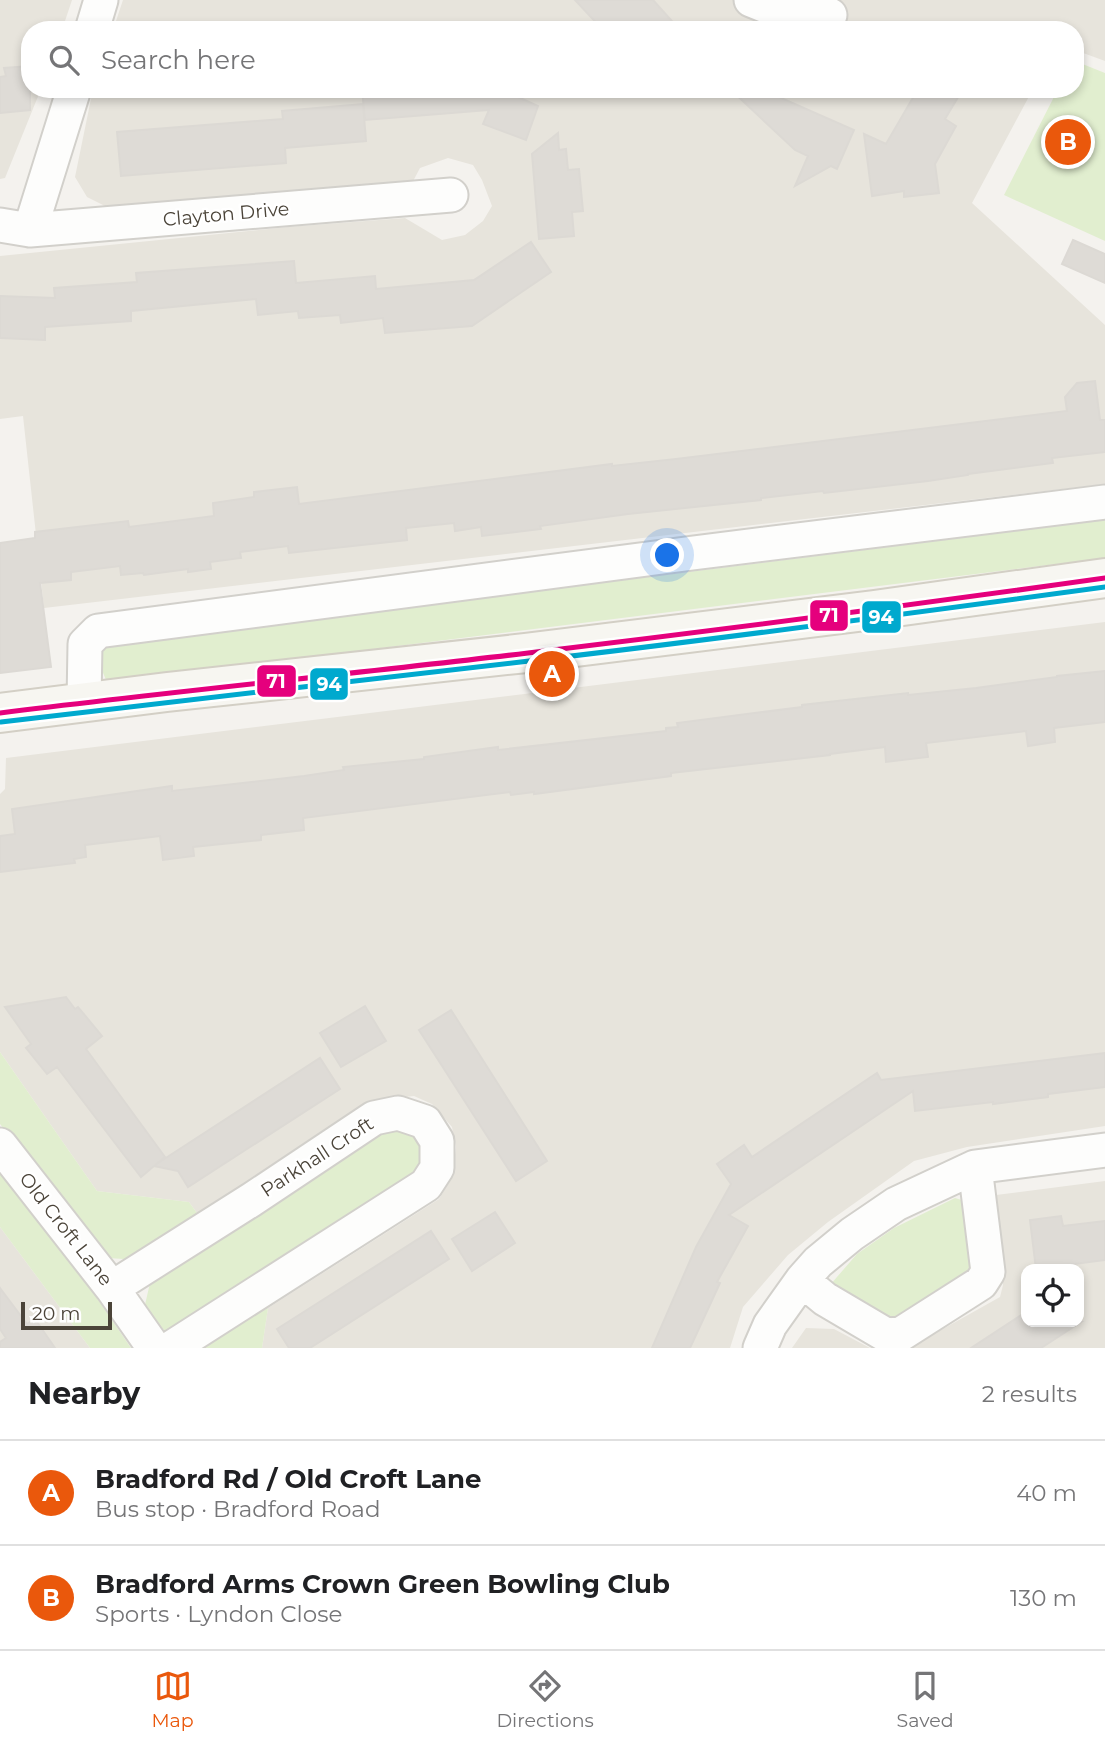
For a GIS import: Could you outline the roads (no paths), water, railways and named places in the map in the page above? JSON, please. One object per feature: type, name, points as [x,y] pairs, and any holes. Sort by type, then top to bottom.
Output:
[{"type":"main road","points":[[0,713],[552,650],[861,612],[1105,578]]},
{"type":"street","points":[[95,21],[101,0]]},
{"type":"street","points":[[751,0],[788,15],[830,15]]},
{"type":"street","points":[[15,228],[70,98]]},
{"type":"street","name":"Clayton Drive","points":[[15,228],[451,195]]},
{"type":"street","points":[[84,702],[86,644],[97,631],[1105,502]]},
{"type":"street","name":"Parkhall Croft","points":[[112,1287],[251,1200],[374,1118],[398,1113],[425,1122],[438,1141],[437,1168],[426,1185],[171,1348]]},
{"type":"street","name":"Old Croft Lane","points":[[0,1145],[112,1287],[154,1348]]},
{"type":"street","points":[[760,1348],[770,1325],[818,1262],[852,1234],[896,1204],[975,1167],[1105,1150]]},
{"type":"street","points":[[802,1280],[825,1299],[886,1335],[901,1334],[981,1283],[988,1272],[975,1167]]},
{"type":"place","name":"Bradford Arms Crown Green Bowling Club","points":[[1068,142]]},
{"type":"place","name":"Bradford Rd / Old Croft Lane","points":[[552,674]]}]
